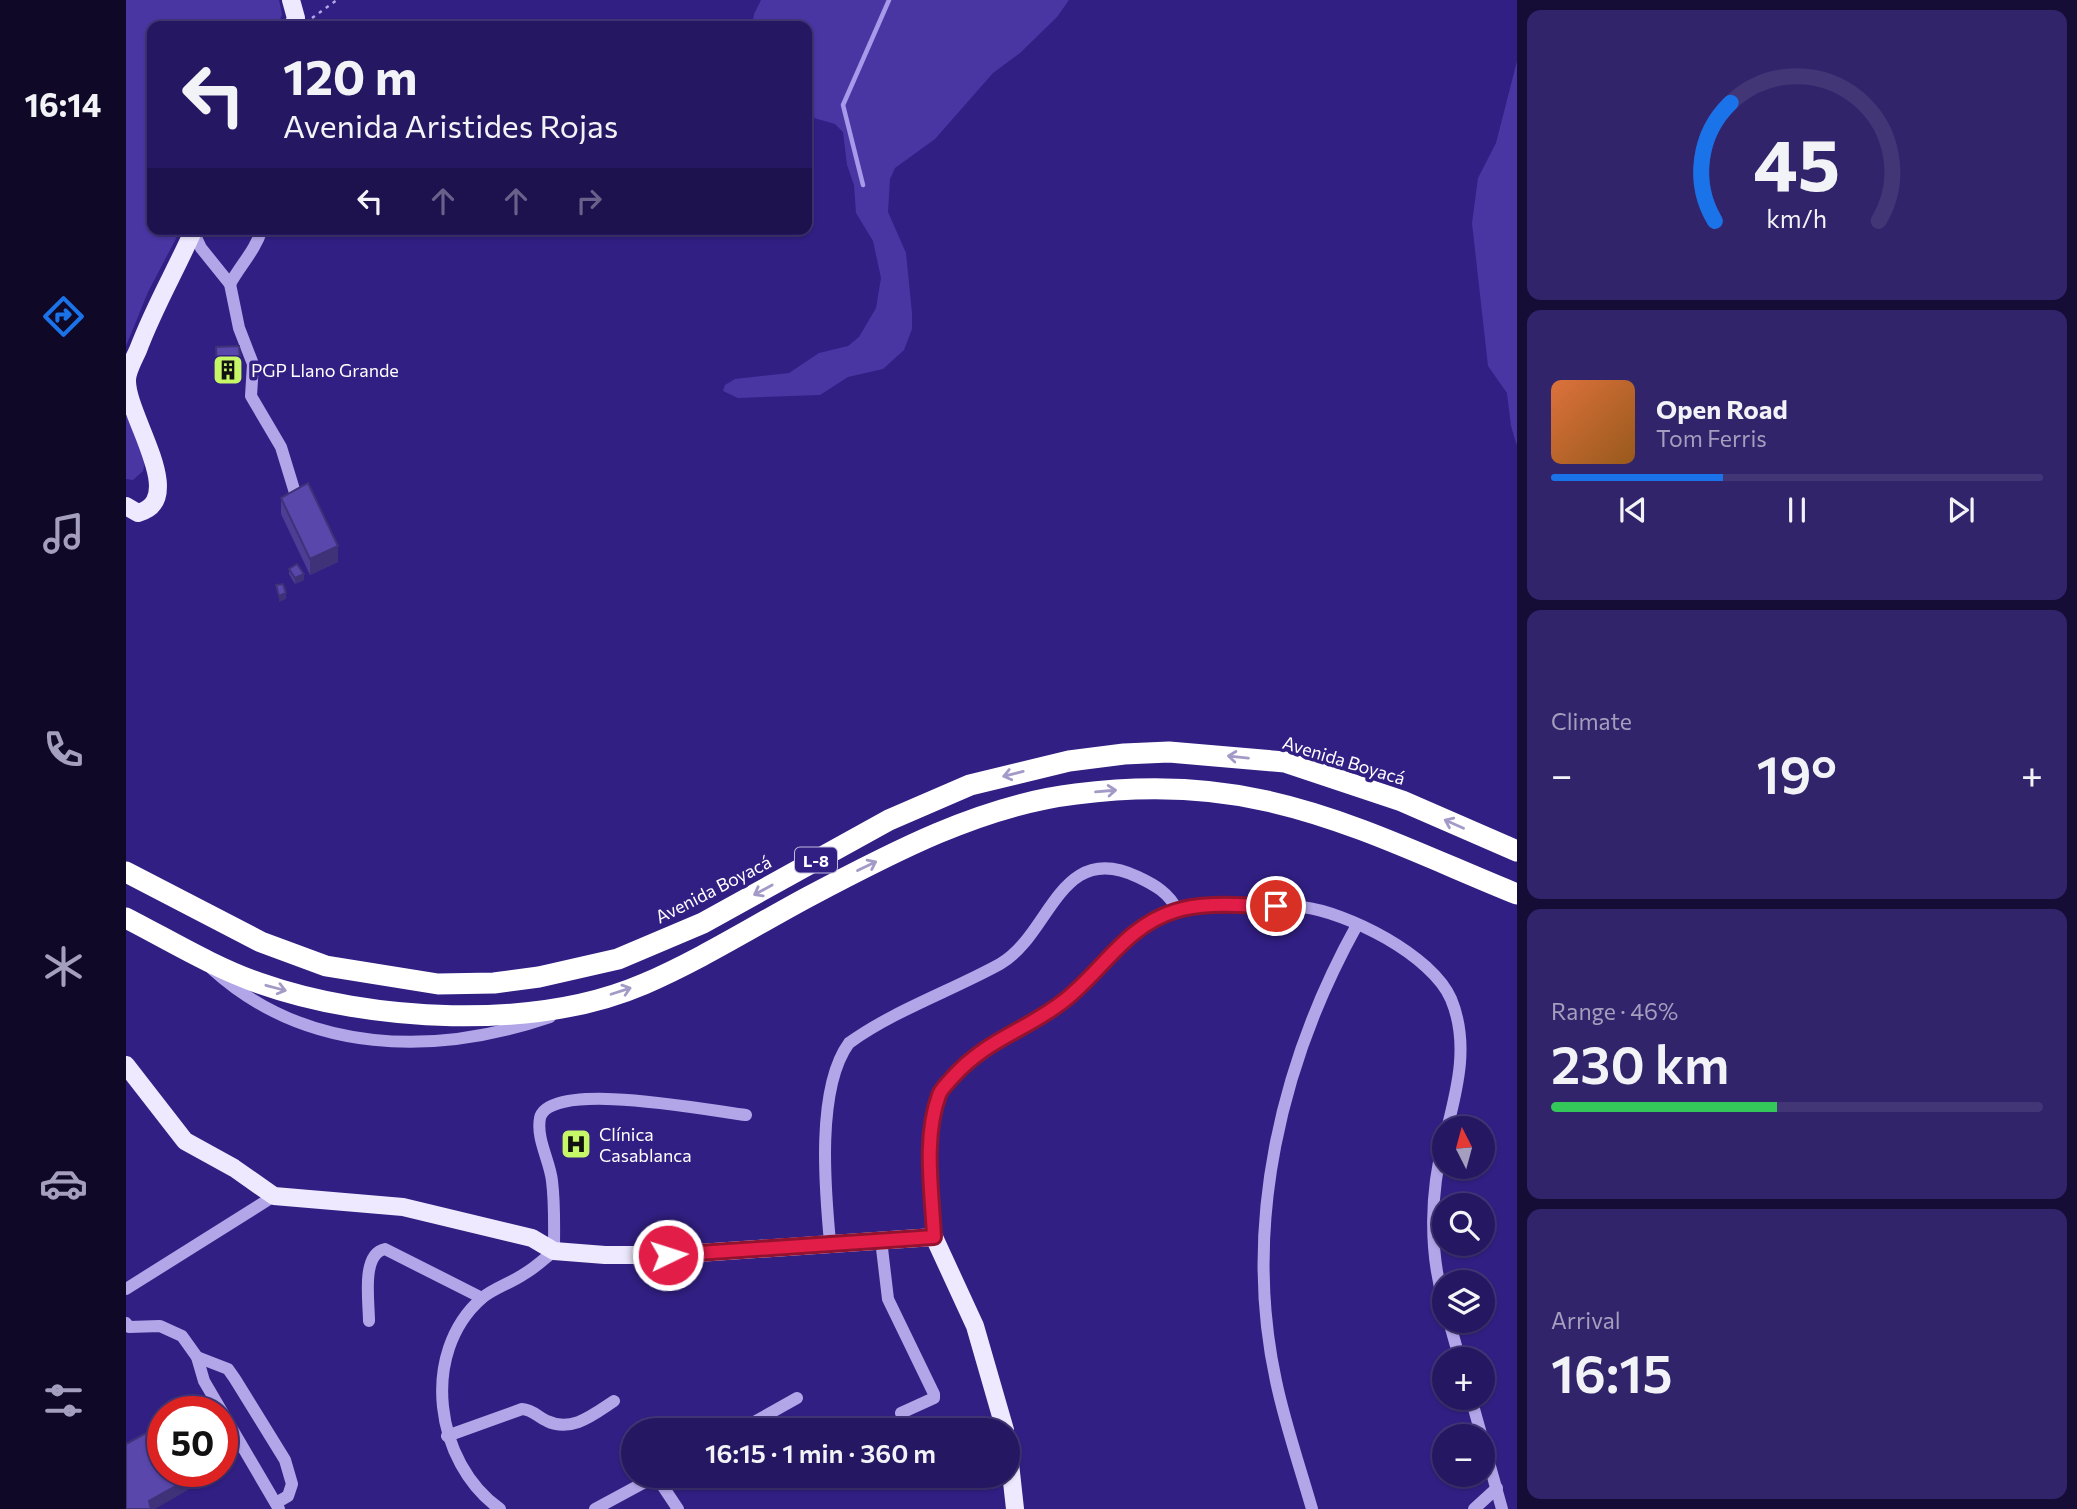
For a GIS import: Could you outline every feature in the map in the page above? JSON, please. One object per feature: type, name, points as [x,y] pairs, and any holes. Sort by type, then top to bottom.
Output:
[{"type":"highway","name":"Avenida Boyacá","points":[[126,872],[261,942],[313,961],[344,971],[438,984],[494,983],[618,959],[703,923],[889,820],[970,785],[1083,759],[1169,752],[1285,762],[1402,801],[1517,851]]},
{"type":"highway","name":"L-8","points":[[126,918],[258,983],[315,999],[388,1012],[471,1014],[531,1011],[591,1001],[644,984],[898,851],[1015,805],[1074,794],[1124,790],[1203,792],[1266,801],[1330,818],[1517,894]]},
{"type":"main road","points":[[126,506],[138,513],[150,510],[158,500],[159,483],[133,412],[127,380],[155,304],[190,235]]},
{"type":"main road","points":[[126,1065],[185,1141],[234,1168],[274,1196],[403,1207],[532,1237],[554,1251],[605,1255],[668,1255],[934,1237],[975,1326],[1002,1418]]},
{"type":"main road","points":[[1013,1488],[1015,1509]]},
{"type":"street","points":[[195,235],[201,248],[230,284],[239,328],[253,364],[251,396],[281,447],[296,496]]},
{"type":"street","points":[[230,284],[242,262],[254,251],[259,235]]},
{"type":"street","points":[[830,1242],[825,1143],[836,1070],[849,1043],[1001,963],[1024,942],[1069,881],[1084,872],[1102,869],[1130,873],[1171,897],[1177,910]]},
{"type":"street","points":[[934,1237],[930,1131],[940,1092],[985,1046],[1065,1000],[1136,930],[1177,910],[1206,906],[1302,907],[1357,925],[1401,946],[1444,986],[1452,1001],[1461,1062],[1460,1081],[1451,1116]]},
{"type":"street","points":[[1312,1509],[1276,1381],[1264,1285],[1267,1208],[1278,1122],[1306,1036],[1357,925]]},
{"type":"street","points":[[193,953],[234,989],[289,1019],[370,1042],[450,1042],[542,1020],[591,1001]]},
{"type":"street","points":[[500,1509],[472,1486],[447,1436],[444,1381],[448,1350],[454,1331],[482,1298],[524,1275],[554,1251],[552,1179],[541,1137],[540,1120],[544,1109],[556,1101],[613,1099],[746,1115]]},
{"type":"street","points":[[1436,1180],[1433,1241],[1438,1270]]},
{"type":"street","points":[[126,1289],[274,1196]]},
{"type":"street","points":[[881,1240],[888,1299],[934,1394],[934,1398],[901,1413]]},
{"type":"street","points":[[369,1321],[370,1259],[377,1251],[385,1249],[482,1298]]},
{"type":"street","points":[[126,1324],[129,1327],[160,1326],[182,1336],[197,1357],[204,1381],[278,1506],[288,1496],[292,1484],[285,1460],[228,1369],[197,1357]]},
{"type":"street","points":[[761,1418],[797,1398]]},
{"type":"street","points":[[447,1436],[522,1409],[532,1410],[554,1424],[568,1425],[584,1421],[614,1401]]},
{"type":"street","points":[[1474,1410],[1502,1509]]},
{"type":"street","points":[[595,1509],[634,1488]]},
{"type":"street","points":[[665,1488],[678,1509]]},
{"type":"street","points":[[1474,1509],[1497,1488]]},
{"type":"path","points":[[309,21],[337,0]]},
{"type":"shaded area","points":[[126,0],[279,0],[282,14],[280,21],[147,21],[147,235],[178,235],[148,292],[126,346]]},
{"type":"shaded area","points":[[761,0],[1069,0],[1057,17],[1020,53],[993,73],[935,139],[895,168],[890,179],[888,212],[906,253],[912,329],[904,350],[883,369],[848,377],[820,395],[738,398],[723,391],[725,385],[735,379],[789,373],[819,353],[848,346],[859,337],[876,308],[881,278],[873,241],[856,213],[854,185],[847,165],[843,132],[835,124],[812,117],[812,21],[753,21]]},
{"type":"shaded area","points":[[1517,61],[1517,446],[1511,426],[1507,393],[1488,366],[1472,223],[1478,178],[1496,143]]},
{"type":"shaded area","points":[[126,414],[145,462],[143,471],[133,480],[126,479]]},
{"type":"building","points":[[239,346],[241,370],[217,372],[216,347]]},
{"type":"building","points":[[308,483],[338,546],[310,559],[281,498]]},
{"type":"building","points":[[297,564],[304,574],[295,578],[289,569]]},
{"type":"building","points":[[283,584],[286,593],[279,596],[276,585]]},
{"type":"building","points":[[147,1432],[147,1487],[174,1487],[149,1501],[151,1509],[126,1509],[126,1444]]},
{"type":"waterway","points":[[863,185],[843,105],[889,0]]},
{"type":"place","name":"PGP Llano Grande","points":[[228,370]]},
{"type":"place","name":"Clínica Casablanca","points":[[576,1144]]},
{"type":"route","points":[[668,1255],[934,1237],[930,1131],[940,1092],[957,1072],[985,1046],[1065,1000],[1136,930],[1152,920],[1177,910],[1206,906],[1276,906]]}]
